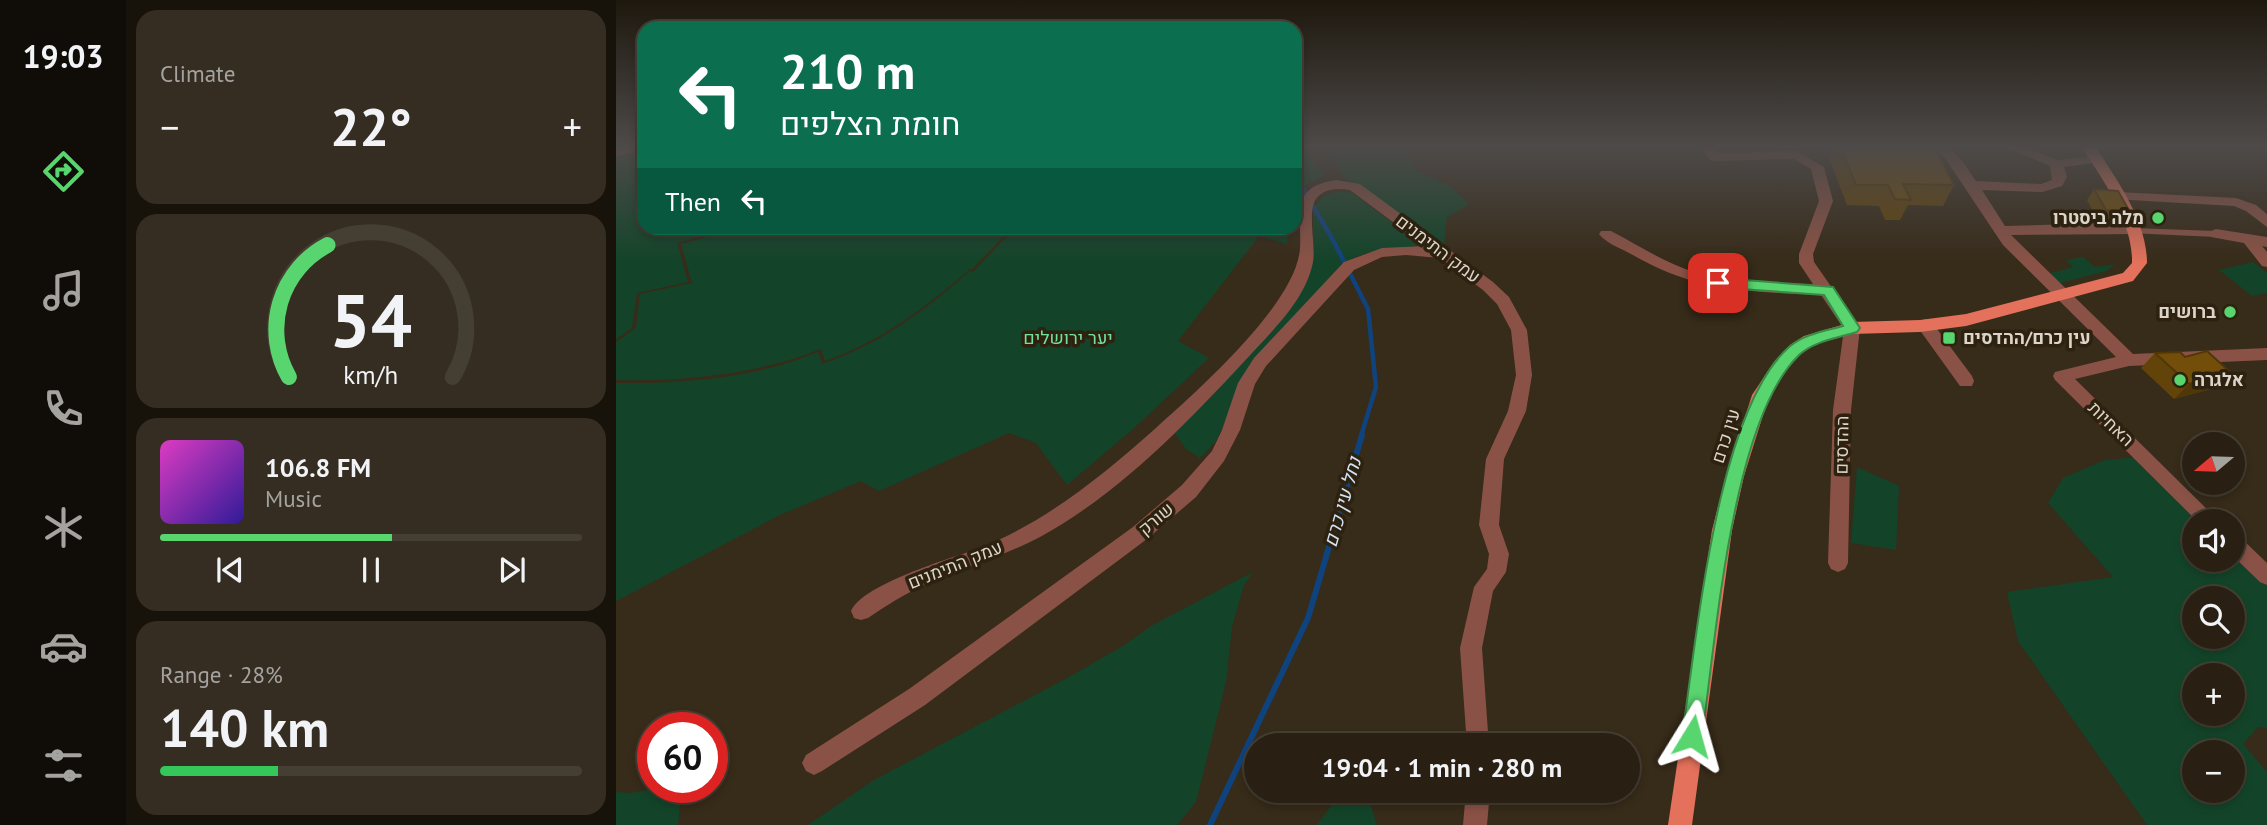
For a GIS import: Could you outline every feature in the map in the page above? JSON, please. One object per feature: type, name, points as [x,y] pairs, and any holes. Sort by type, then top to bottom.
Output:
[{"type":"main road","name":"עין כרם","points":[[1680,825],[1722,530],[1735,476],[1761,395],[1780,366],[1796,349],[1810,340],[1852,328],[1966,320],[2116,281],[2136,271],[2140,261],[2133,231],[2111,184]]},
{"type":"street","name":"עמק התימנים","points":[[861,611],[905,584],[1001,548],[1074,506],[1122,470],[1216,378],[1283,307],[1307,254],[1305,207],[1310,197],[1320,189],[1338,184]]},
{"type":"street","name":"עמק התימנים","points":[[1348,184],[1443,253],[1503,301],[1519,330],[1524,375],[1517,411],[1495,459],[1489,525],[1499,554],[1496,572],[1484,587],[1471,648],[1477,733]]},
{"type":"street","points":[[1822,184],[1826,201],[1806,254],[1807,263],[1816,280],[1828,290],[1852,328]]},
{"type":"street","points":[[1972,185],[2042,188],[2052,184]]},
{"type":"street","points":[[1972,185],[2008,242],[2129,360]]},
{"type":"street","points":[[2118,196],[2236,202],[2251,208],[2267,222]]},
{"type":"street","points":[[2001,230],[2105,228],[2216,234],[2267,242]]},
{"type":"street","points":[[1606,234],[1675,271],[1697,279],[1718,283],[1828,290]]},
{"type":"street","points":[[2247,237],[2267,262]]},
{"type":"street","name":"שורק","points":[[814,763],[917,697],[1140,533],[1189,491],[1218,456],[1231,430],[1247,383],[1260,362],[1349,266],[1363,256],[1381,252],[1443,253]]},
{"type":"street","points":[[1924,325],[1966,381]]},
{"type":"street","name":"ההדסים","points":[[1838,563],[1842,410],[1852,328]]},
{"type":"street","name":"האחיות","points":[[2198,509],[2061,376],[2129,360],[2267,354]]},
{"type":"street","points":[[2245,555],[2267,576]]},
{"type":"street","points":[[1475,825],[1477,803]]},
{"type":"green space","points":[[616,184],[637,184],[637,235],[708,235],[677,243],[688,282],[637,293],[632,328],[616,339]]},
{"type":"green space","points":[[1354,184],[1449,185],[1469,204],[1447,217],[1444,246]]},
{"type":"green space","points":[[1339,191],[1352,193],[1424,246],[1373,252],[1344,263],[1232,409],[1216,441],[1200,458],[1186,449],[1174,432],[1295,299],[1313,261],[1313,209],[1322,197]]},
{"type":"green space","points":[[715,235],[1005,235],[972,269],[919,310],[865,344],[825,361],[821,349],[772,365],[720,375],[667,380],[616,380],[616,342],[636,328],[640,294],[692,283],[681,244]]},
{"type":"green space","name":"יער ירושלים","points":[[1008,235],[1288,235],[1287,244],[1259,236],[1178,341],[1209,358],[1132,430],[1067,485],[1036,443],[1009,433],[879,491],[861,481],[780,515],[616,601],[616,383],[719,378],[770,368],[818,352],[822,364],[883,336],[918,313],[970,271],[973,272]]},
{"type":"green space","points":[[2083,257],[2095,267],[2115,264],[2107,271],[2056,284],[2047,274],[2073,267],[2066,260]]},
{"type":"green space","points":[[2253,262],[2267,273],[2267,293],[2252,296],[2219,270]]},
{"type":"green space","points":[[2138,457],[2191,509],[2182,509],[2182,572],[2245,572],[2245,564],[2267,586],[2267,728],[2258,727],[2245,742],[2182,740],[2182,803],[2245,803],[2245,746],[2267,772],[2267,825],[2147,825],[2018,641],[2007,592],[2113,577],[2048,503],[2063,478],[2105,460]]},
{"type":"green space","points":[[1857,467],[1899,486],[1896,550],[1851,543]]},
{"type":"green space","points":[[1253,572],[1244,585],[1232,627],[1226,682],[1196,802],[1177,825],[808,825],[874,780],[1071,676],[1151,626]]},
{"type":"green space","points":[[616,792],[637,792],[637,803],[680,803],[678,825],[616,825]]},
{"type":"green space","points":[[1333,803],[1370,803],[1377,825],[1317,825]]},
{"type":"building","points":[[1903,184],[1911,200],[1895,199],[1888,185],[1856,185]]},
{"type":"building","points":[[2094,189],[2118,191],[2130,212],[2106,210]]},
{"type":"building","points":[[2207,351],[2231,373],[2189,384],[2155,353],[2180,352],[2185,357]]},
{"type":"waterway","name":"נחל עין כרם","points":[[1302,187],[1368,309],[1376,387],[1361,436]]},
{"type":"waterway","name":"נחל עין כרם","points":[[1210,825],[1308,618],[1362,435]]},
{"type":"place","name":"מלה ביסטרו","points":[[2158,218]]},
{"type":"place","name":"ברושים","points":[[2230,312]]},
{"type":"place","name":"עין כרם/ההדסים","points":[[1949,338]]},
{"type":"place","name":"אלגרה","points":[[2180,380]]},
{"type":"route","points":[[1692,736],[1722,530],[1735,476],[1761,395],[1780,366],[1796,349],[1810,340],[1852,328],[1828,290],[1718,283]]}]
